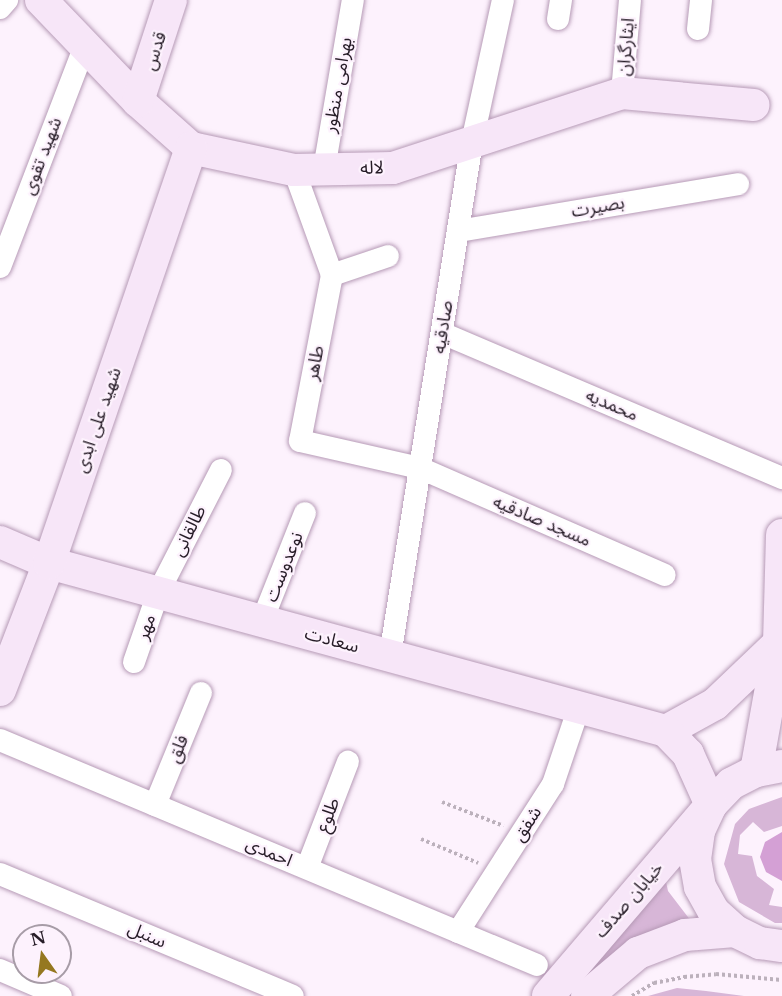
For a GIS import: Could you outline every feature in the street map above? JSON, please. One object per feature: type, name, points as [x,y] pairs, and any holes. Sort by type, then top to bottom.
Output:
[{"type":"street","points":[[0,9],[7,0]]},
{"type":"street","name":"لاله","points":[[41,0],[138,101],[191,148],[309,169],[393,168],[622,93],[753,105]]},
{"type":"street","name":"قدس","points":[[138,101],[171,0]]},
{"type":"street","name":"بهرامی منظور","points":[[309,169],[353,0]]},
{"type":"street","name":"صادقیه","points":[[390,656],[472,142],[503,0]]},
{"type":"street","name":"ایثارگران","points":[[622,93],[630,0]]},
{"type":"street","points":[[698,29],[701,0]]},
{"type":"street","name":"شهید تقوی","points":[[0,267],[85,46]]},
{"type":"street","name":"شهید علی ابدی","points":[[0,690],[49,563],[191,148]]},
{"type":"street","points":[[309,169],[332,275],[388,256]]},
{"type":"street","name":"بصیرت","points":[[458,231],[738,184]]},
{"type":"street","name":"طاهر","points":[[332,275],[300,441],[420,468]]},
{"type":"street","name":"محمدیه","points":[[442,333],[782,478]]},
{"type":"street","name":"مسجد صادقیه","points":[[420,468],[665,575]]},
{"type":"street","name":"طالقانی","points":[[158,593],[221,470]]},
{"type":"street","name":"نوعدوست","points":[[262,621],[305,513]]},
{"type":"street","points":[[769,768],[779,643],[782,535]]},
{"type":"street","name":"سعادت","points":[[0,542],[49,563],[666,731]]},
{"type":"street","name":"مهر","points":[[134,662],[158,593]]},
{"type":"street","points":[[779,643],[714,704],[666,731],[688,754],[711,805],[699,831],[699,878],[714,912],[735,931],[760,943],[782,946]]},
{"type":"street","name":"فلق","points":[[154,805],[201,693]]},
{"type":"street","name":"شفق","points":[[458,932],[553,784],[579,707]]},
{"type":"street","name":"احمدی","points":[[0,740],[537,965]]},
{"type":"street","name":"طلوع","points":[[307,868],[348,762]]},
{"type":"street","name":"خیابان صدف","points":[[548,996],[731,784],[769,768]]},
{"type":"street","name":"سنبل","points":[[0,874],[293,996]]},
{"type":"street","points":[[587,996],[638,952],[685,935],[735,931]]},
{"type":"street","points":[[0,970],[61,996]]},
{"type":"path","points":[[442,802],[522,832]]},
{"type":"path","points":[[421,839],[497,871]]},
{"type":"path","points":[[632,996],[654,983],[684,977],[716,974],[782,980]]},
{"type":"shaded area","points":[[782,797],[782,826],[764,832],[753,822],[740,835],[738,854],[752,856],[757,876],[774,889],[769,905],[782,907],[782,923],[775,923],[739,902],[724,864],[735,824],[749,809]]},
{"type":"shaded area","points":[[782,832],[782,881],[766,872],[760,857],[765,842]]},
{"type":"shaded area","points":[[665,877],[668,891],[691,921],[653,930],[593,969]]},
{"type":"shaded area","points":[[677,988],[706,991],[744,996],[648,996]]}]
